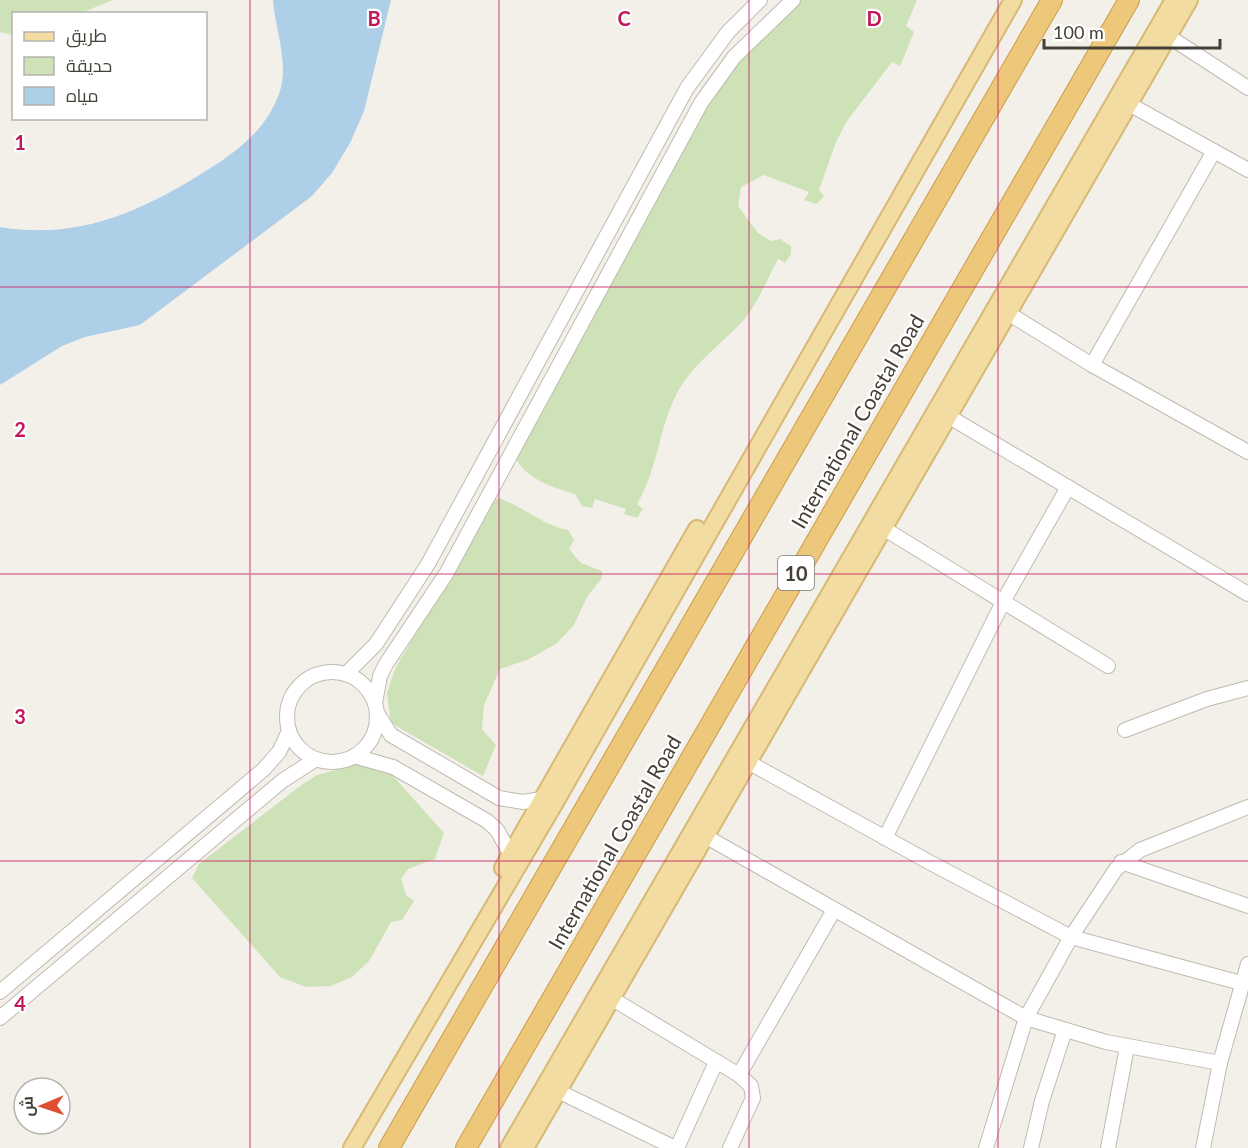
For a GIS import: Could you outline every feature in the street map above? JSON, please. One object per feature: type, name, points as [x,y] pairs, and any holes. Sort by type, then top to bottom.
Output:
[{"type":"highway","name":"International Coastal Road","points":[[389,1148],[1052,0]]},
{"type":"highway","name":"International Coastal Road","points":[[466,1148],[1129,0]]},
{"type":"main road","points":[[341,1148],[1001,0]]},
{"type":"main road","points":[[352,1148],[554,804],[1013,0]]},
{"type":"main road","points":[[509,1148],[1174,0]]},
{"type":"main road","points":[[525,1148],[1189,0]]},
{"type":"street","points":[[346,674],[370,652],[403,604],[482,466],[687,88],[728,32],[760,0]]},
{"type":"street","points":[[542,799],[523,802],[500,798],[391,735],[376,708],[364,685],[346,674],[327,672],[309,678],[301,684],[287,709],[289,731],[299,748],[316,759],[335,762],[354,756],[369,742],[374,733],[376,708],[380,676],[386,664],[446,574],[687,127],[717,79],[753,37],[793,0]]},
{"type":"street","points":[[1168,36],[1248,88]]},
{"type":"street","points":[[1129,104],[1214,151],[1246,164]]},
{"type":"street","points":[[1092,365],[1214,151]]},
{"type":"street","points":[[623,204],[641,213]]},
{"type":"street","points":[[614,221],[632,230]]},
{"type":"street","points":[[1008,313],[1092,365],[1248,452]]},
{"type":"street","points":[[948,416],[1248,594]]},
{"type":"street","points":[[482,466],[499,475]]},
{"type":"street","points":[[474,480],[491,490]]},
{"type":"street","points":[[885,838],[1004,600],[1068,488]]},
{"type":"street","points":[[883,528],[1004,600],[1108,666]]},
{"type":"street","points":[[1125,730],[1207,699],[1248,688]]},
{"type":"street","points":[[0,992],[263,770],[279,752],[289,731]]},
{"type":"street","points":[[405,774],[418,751]]},
{"type":"street","points":[[354,756],[381,761],[487,821],[498,830],[511,855]]},
{"type":"street","points":[[0,1018],[282,781],[316,759]]},
{"type":"street","points":[[748,762],[1071,937],[1246,972],[1220,1063],[1203,1148]]},
{"type":"street","points":[[986,1148],[1026,1017],[1071,937],[1121,862],[1140,850],[1248,807]]},
{"type":"street","points":[[705,836],[1026,1017],[1127,1047],[1220,1063]]},
{"type":"street","points":[[1121,862],[1248,906]]},
{"type":"street","points":[[740,1075],[834,910]]},
{"type":"street","points":[[21,975],[34,990]]},
{"type":"street","points":[[611,999],[740,1075],[751,1086],[753,1098],[730,1148]]},
{"type":"street","points":[[1031,1148],[1042,1101],[1065,1030]]},
{"type":"street","points":[[1108,1148],[1127,1047]]},
{"type":"street","points":[[558,1092],[676,1148],[716,1062]]},
{"type":"green space","points":[[0,0],[113,0],[83,12],[12,12],[12,35],[0,32]]},
{"type":"green space","points":[[800,0],[917,0],[906,26],[914,32],[900,66],[892,62],[847,121],[836,142],[819,190],[824,196],[817,204],[804,200],[809,192],[764,175],[741,187],[738,206],[758,233],[771,241],[780,239],[791,246],[791,254],[785,263],[778,259],[747,316],[698,364],[677,393],[650,476],[637,504],[643,509],[637,518],[624,514],[626,509],[595,499],[592,508],[582,506],[575,494],[550,486],[535,478],[521,467],[516,459],[702,111],[746,52]]},
{"type":"green space","points":[[498,498],[550,524],[568,530],[574,540],[569,549],[581,563],[602,571],[602,578],[587,597],[574,625],[556,644],[527,660],[500,669],[484,705],[482,729],[496,745],[483,776],[391,723],[387,693],[395,669],[489,507]]},
{"type":"green space","points":[[361,763],[385,767],[444,833],[435,859],[408,869],[401,879],[406,895],[414,901],[402,920],[391,922],[369,961],[352,977],[331,986],[306,987],[280,977],[192,878],[199,864],[300,786],[317,775]]},
{"type":"water","points":[[273,0],[391,0],[364,111],[350,143],[332,173],[312,196],[140,325],[85,337],[62,346],[0,385],[0,227],[55,230],[106,220],[154,201],[214,166],[248,140],[266,120],[282,83],[281,47]]}]
